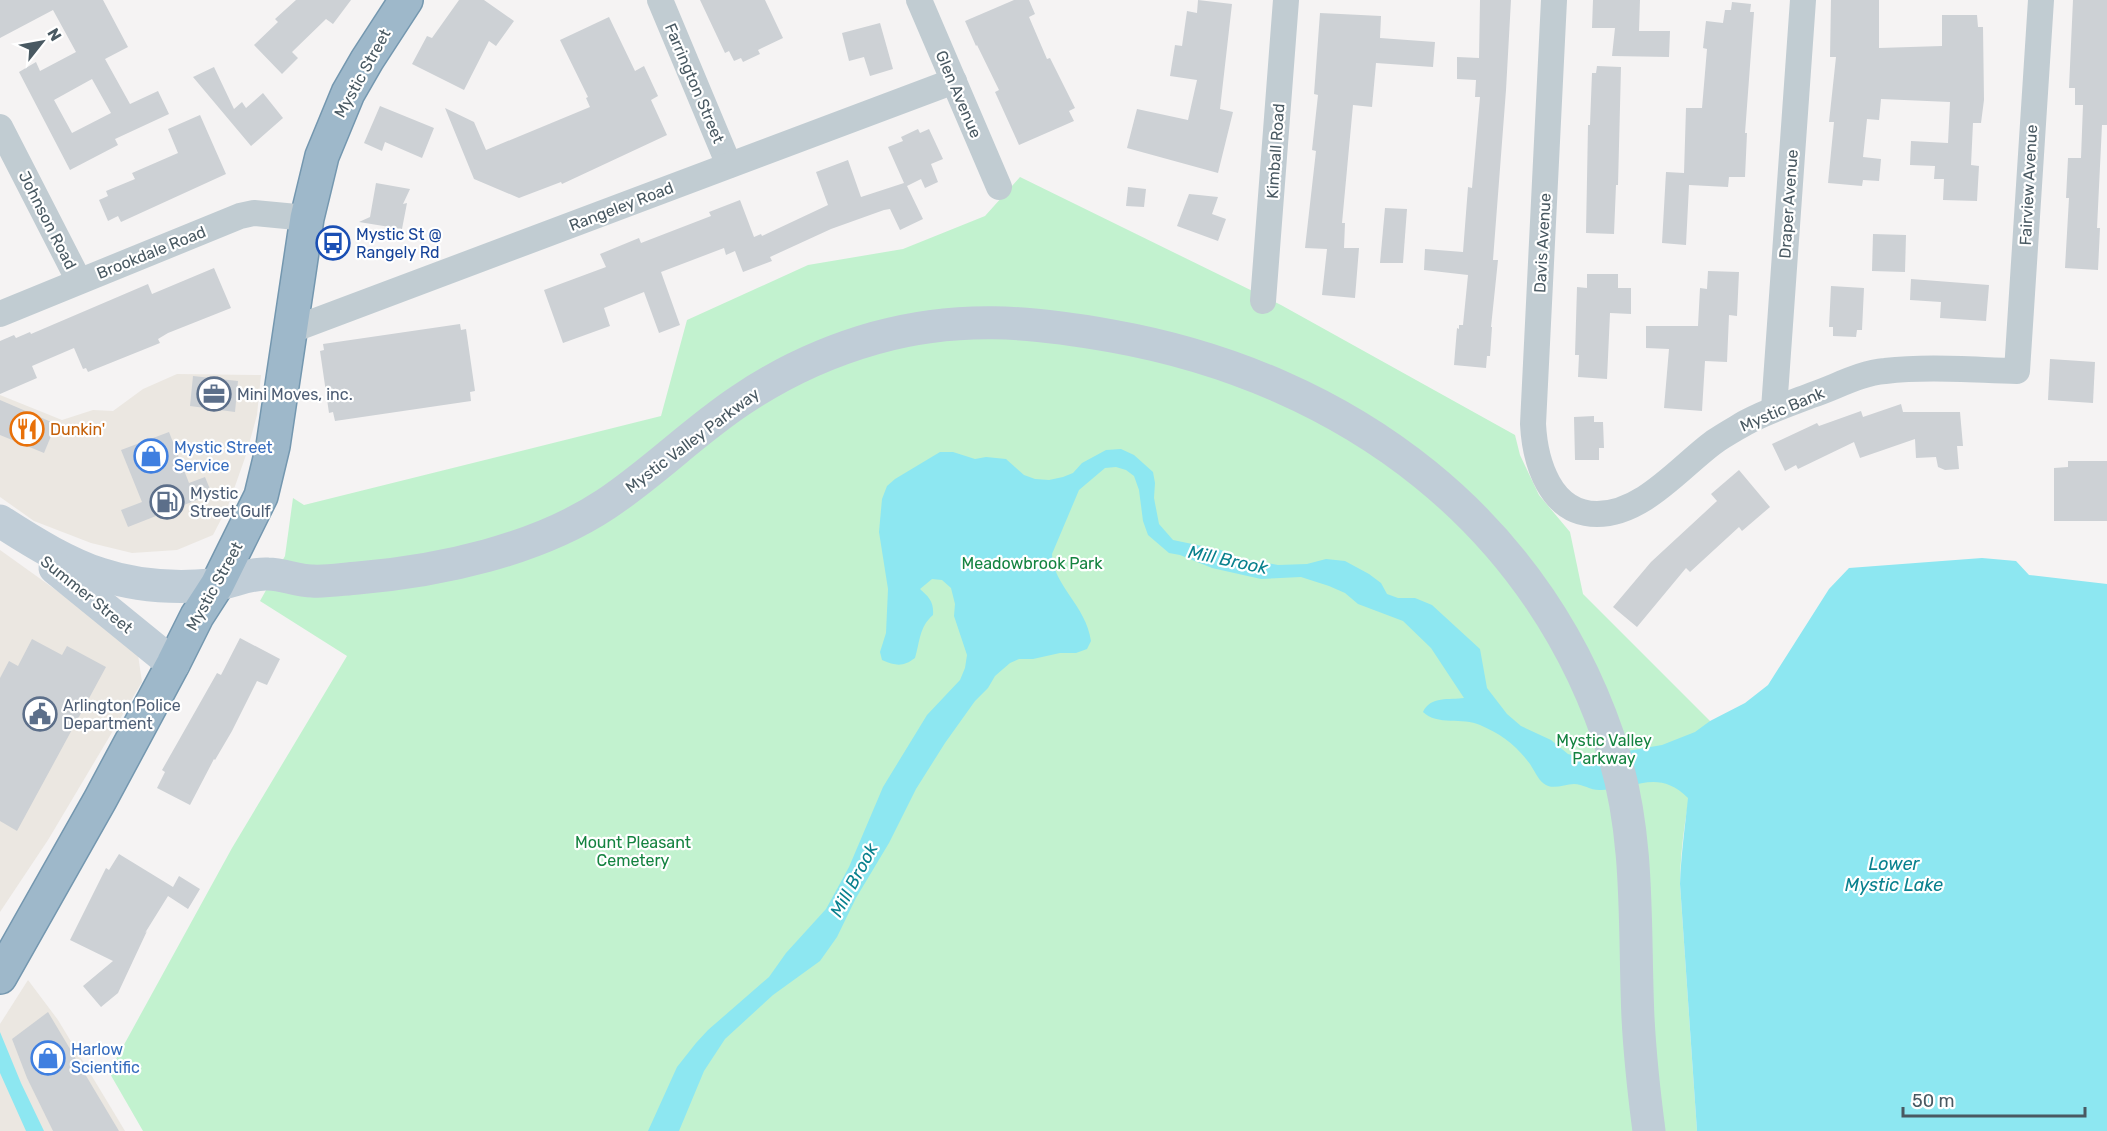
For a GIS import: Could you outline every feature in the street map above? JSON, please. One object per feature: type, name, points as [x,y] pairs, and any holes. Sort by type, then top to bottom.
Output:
[{"type":"highway","name":"Mystic Street","points":[[0,977],[100,800],[173,664],[196,616],[217,585],[249,523],[266,479],[273,446],[306,218],[322,156],[348,93],[406,0]]},
{"type":"main road","name":"Mystic Valley Parkway","points":[[217,585],[264,573],[311,581],[391,575],[442,566],[528,542],[570,524],[601,507],[658,466],[742,399],[844,348],[912,330],[946,325],[1021,323],[1157,344],[1249,373],[1305,397],[1350,421],[1392,448],[1428,476],[1468,513],[1519,571],[1558,629],[1574,658],[1598,710],[1625,797],[1635,893],[1638,1018],[1649,1131]]},
{"type":"main road","name":"Summer Street","points":[[0,522],[60,558],[93,573],[120,581],[164,586],[217,585]]},
{"type":"main road","name":"Summer Street","points":[[0,522],[173,664]]},
{"type":"street","name":"Farrington Street","points":[[660,0],[729,165]]},
{"type":"street","name":"Glen Avenue","points":[[919,0],[999,187]]},
{"type":"street","name":"Kimball Road","points":[[1263,301],[1286,0]]},
{"type":"street","name":"Davis Avenue","points":[[1547,483],[1537,456],[1533,424],[1554,0]]},
{"type":"street","name":"Draper Avenue","points":[[1774,409],[1803,0]]},
{"type":"street","name":"Fairview Avenue","points":[[2017,371],[2041,0]]},
{"type":"street","name":"Rangeley Road","points":[[289,331],[954,81]]},
{"type":"street","name":"Johnson Road","points":[[0,127],[80,281]]},
{"type":"street","name":"Brookdale Road","points":[[0,314],[240,216],[254,213],[306,218]]},
{"type":"street","name":"Mystic Bank","points":[[1547,483],[1570,507],[1584,513],[1599,514],[1617,510],[1632,505],[1649,495],[1715,441],[1744,423],[1848,381],[1883,371],[2017,371]]},
{"type":"shaded area","points":[[177,374],[261,375],[257,415],[246,455],[228,506],[213,535],[177,550],[132,553],[91,543],[34,521],[0,497],[0,395],[62,420],[93,410],[113,411],[143,389]]},
{"type":"shaded area","points":[[0,550],[137,648],[142,682],[48,840],[0,912]]},
{"type":"shaded area","points":[[28,980],[58,1020],[125,1131],[0,1131],[0,1024]]},
{"type":"green space","points":[[1020,177],[1281,305],[1515,435],[1520,455],[1539,495],[1570,532],[1583,594],[1710,721],[1689,802],[1680,884],[1697,1131],[143,1131],[109,1072],[232,848],[347,656],[260,601],[285,556],[293,498],[304,505],[661,416],[687,320],[808,265],[903,249],[985,216]]},
{"type":"water","name":"Lower Mystic Lake","points":[[1121,449],[1134,455],[1153,472],[1154,498],[1159,524],[1173,540],[1221,550],[1240,558],[1278,565],[1307,564],[1326,559],[1345,561],[1381,583],[1387,594],[1398,598],[1415,598],[1432,605],[1480,649],[1487,688],[1507,714],[1521,726],[1551,740],[1568,754],[1579,757],[1593,757],[1662,745],[1695,732],[1710,721],[1745,703],[1768,685],[1829,589],[1849,568],[1982,558],[2016,561],[2029,575],[2107,584],[2107,1131],[1697,1131],[1680,884],[1688,798],[1677,789],[1657,782],[1601,790],[1574,784],[1550,787],[1543,783],[1519,751],[1495,732],[1473,723],[1435,719],[1423,712],[1430,703],[1435,701],[1464,698],[1431,648],[1403,621],[1358,604],[1345,593],[1329,586],[1301,577],[1261,579],[1212,568],[1169,553],[1148,535],[1134,476],[1116,467],[1105,468],[1079,490],[1052,554],[1058,576],[1088,628],[1091,641],[1087,649],[1076,653],[1019,659],[1010,663],[995,676],[945,743],[916,789],[837,937],[820,961],[773,995],[725,1039],[704,1071],[679,1131],[648,1131],[677,1067],[696,1043],[769,977],[786,953],[826,909],[849,867],[883,787],[927,715],[960,680],[965,668],[967,655],[954,616],[955,604],[951,588],[942,580],[932,579],[920,589],[930,600],[933,615],[922,630],[915,658],[899,665],[882,660],[880,652],[886,633],[888,589],[879,532],[882,499],[887,486],[940,452],[953,452],[975,459],[986,457],[1006,459],[1024,475],[1049,480],[1073,473],[1082,463],[1106,450]]},
{"type":"water","points":[[0,1032],[44,1131],[26,1131],[0,1073]]},
{"type":"building","points":[[0,0],[103,0],[128,47],[105,59],[130,104],[158,91],[169,114],[115,139],[118,145],[70,170],[19,72],[36,62],[40,71],[76,52],[53,10],[0,38]],"holes":[[[92,79],[111,113],[72,133],[54,100]]]},
{"type":"building","points":[[296,0],[351,0],[333,24],[326,19],[292,52],[298,58],[282,74],[254,45],[278,22],[275,19]]},
{"type":"building","points":[[459,0],[484,0],[514,21],[496,46],[489,41],[464,90],[412,64],[427,36],[432,38]]},
{"type":"building","points":[[700,0],[765,0],[783,38],[758,50],[760,54],[743,62],[741,58],[734,61],[729,51],[725,53]]},
{"type":"building","points":[[1014,0],[1029,0],[1035,14],[1029,17],[1047,59],[1050,58],[1075,108],[1069,111],[1074,121],[1019,145],[995,92],[999,90],[965,21]]},
{"type":"building","points":[[1198,0],[1232,4],[1220,109],[1233,112],[1218,173],[1127,148],[1137,109],[1188,120],[1197,80],[1170,76],[1175,45],[1182,46],[1187,11],[1197,13]]},
{"type":"building","points":[[1480,0],[1511,0],[1493,260],[1498,260],[1490,356],[1487,356],[1486,368],[1454,365],[1457,328],[1463,325],[1468,275],[1424,270],[1425,249],[1463,252],[1468,187],[1472,188],[1480,97],[1475,97],[1476,80],[1457,79],[1457,57],[1479,58]]},
{"type":"building","points":[[1593,0],[1640,0],[1639,31],[1670,31],[1669,57],[1612,56],[1615,28],[1592,28]]},
{"type":"building","points":[[1831,0],[1879,0],[1879,48],[1942,46],[1942,15],[1977,15],[1978,27],[1983,27],[1984,100],[1981,123],[1973,123],[1971,165],[1979,166],[1977,201],[1943,200],[1944,179],[1934,179],[1935,166],[1910,165],[1911,141],[1948,143],[1950,102],[1881,99],[1879,120],[1867,119],[1863,157],[1881,159],[1879,181],[1863,180],[1862,186],[1828,183],[1834,122],[1829,122],[1836,57],[1830,57]]},
{"type":"building","points":[[2073,0],[2107,0],[2107,125],[2102,125],[2097,228],[2100,228],[2098,270],[2065,268],[2069,198],[2066,198],[2068,158],[2081,158],[2083,105],[2075,105],[2075,88],[2069,88]]},
{"type":"building","points":[[1732,2],[1751,4],[1750,12],[1754,12],[1745,133],[1747,133],[1745,177],[1729,177],[1728,187],[1689,185],[1686,245],[1662,243],[1666,172],[1684,173],[1686,108],[1702,108],[1707,49],[1703,48],[1706,21],[1723,23],[1725,10],[1731,10]]},
{"type":"building","points":[[1320,13],[1381,16],[1380,38],[1435,42],[1433,67],[1376,63],[1372,107],[1353,105],[1342,223],[1345,223],[1344,248],[1359,248],[1355,298],[1322,295],[1327,249],[1305,248],[1316,151],[1312,150],[1318,95],[1314,94]]},
{"type":"building","points":[[609,17],[635,71],[644,66],[658,96],[651,100],[667,135],[562,184],[561,182],[519,198],[474,179],[445,108],[474,122],[486,150],[590,107],[586,98],[588,97],[560,40]]},
{"type":"building","points":[[880,23],[893,69],[870,76],[864,57],[849,61],[842,33]]},
{"type":"building","points":[[1597,66],[1621,67],[1618,185],[1616,185],[1614,234],[1586,233],[1588,125],[1590,125],[1592,73],[1596,73]]},
{"type":"building","points":[[214,67],[234,109],[242,102],[246,108],[263,93],[283,118],[251,146],[193,77]]},
{"type":"building","points":[[380,106],[434,128],[422,158],[385,142],[382,151],[364,143]]},
{"type":"building","points":[[200,115],[226,174],[121,222],[118,216],[108,221],[99,200],[108,196],[106,191],[135,179],[132,173],[178,153],[168,129]]},
{"type":"building","points":[[918,129],[920,133],[929,129],[943,159],[931,164],[938,182],[925,188],[921,179],[907,186],[923,219],[900,230],[890,209],[884,210],[831,229],[770,257],[772,261],[743,272],[735,251],[726,255],[724,248],[661,272],[680,325],[659,333],[644,292],[604,308],[610,326],[563,343],[544,290],[606,267],[600,254],[639,238],[641,243],[711,216],[709,212],[740,200],[754,237],[761,234],[762,236],[828,205],[816,172],[848,160],[861,197],[904,183],[888,147],[903,141],[901,137]]},
{"type":"building","points":[[376,183],[410,189],[403,204],[407,203],[402,229],[359,222],[370,217]]},
{"type":"building","points":[[1128,187],[1146,189],[1144,207],[1126,206]]},
{"type":"building","points":[[1189,194],[1218,197],[1212,214],[1226,219],[1218,241],[1177,226]]},
{"type":"building","points":[[1385,208],[1407,209],[1403,263],[1380,263]]},
{"type":"building","points":[[1873,234],[1906,235],[1905,272],[1872,271]]},
{"type":"building","points":[[214,268],[231,308],[168,333],[158,339],[160,343],[88,372],[86,368],[83,369],[74,348],[32,366],[37,378],[0,394],[0,341],[14,335],[16,338],[30,332],[31,334],[148,284],[152,294]]},
{"type":"building","points":[[1708,271],[1739,272],[1737,316],[1729,315],[1727,362],[1705,361],[1702,411],[1664,408],[1669,349],[1646,348],[1646,326],[1698,326],[1700,288],[1707,289]]},
{"type":"building","points":[[1587,274],[1618,274],[1618,288],[1631,288],[1631,314],[1610,313],[1607,379],[1578,377],[1579,355],[1575,355],[1577,287],[1587,288]]},
{"type":"building","points":[[1911,279],[1989,285],[1986,321],[1940,318],[1941,302],[1910,300]]},
{"type":"building","points":[[1831,286],[1864,288],[1862,330],[1857,330],[1856,337],[1833,336],[1833,327],[1829,327]]},
{"type":"building","points":[[460,324],[461,330],[466,329],[475,391],[470,392],[471,401],[335,421],[333,412],[329,413],[320,351],[324,350],[323,344]]},
{"type":"building","points":[[2050,359],[2095,362],[2093,403],[2048,400]]},
{"type":"building","name":"Mini Moves, inc.","points":[[193,376],[238,381],[235,412],[190,406]]},
{"type":"building","name":"Dunkin'","points":[[0,400],[56,424],[44,453],[0,435]]},
{"type":"building","points":[[1901,404],[1903,412],[1960,412],[1963,446],[1957,446],[1959,469],[1945,470],[1938,467],[1936,457],[1916,458],[1915,439],[1860,458],[1854,442],[1798,469],[1796,465],[1785,471],[1772,444],[1817,423],[1819,426],[1861,411],[1863,417]]},
{"type":"building","points":[[1594,416],[1594,422],[1603,422],[1604,448],[1599,448],[1599,460],[1575,460],[1574,417]]},
{"type":"building","points":[[169,432],[189,483],[205,477],[212,494],[128,527],[121,510],[142,502],[121,450]]},
{"type":"building","points":[[2068,461],[2107,461],[2107,521],[2054,521],[2054,468],[2068,467]]},
{"type":"building","points":[[1739,470],[1770,507],[1742,531],[1739,527],[1690,572],[1686,568],[1637,627],[1613,607],[1651,562],[1717,501],[1711,494]]},
{"type":"building","points":[[240,638],[280,659],[267,685],[257,681],[190,805],[157,788],[165,772],[162,770],[217,673],[221,675]]},
{"type":"building","name":"Arlington Police Department","points":[[32,639],[62,655],[67,646],[106,667],[17,831],[0,821],[0,678],[9,661],[18,666]]},
{"type":"building","points":[[119,854],[173,887],[179,876],[200,889],[188,909],[168,896],[145,933],[147,931],[118,993],[101,1007],[83,986],[113,961],[70,940],[106,868],[109,870]]},
{"type":"building","name":"Harlow Scientific","points":[[48,1012],[119,1131],[53,1131],[27,1078],[12,1039]]},
{"type":"place","name":"Mystic St @ Rangely Rd","points":[[333,243]]},
{"type":"place","name":"Mini Moves, inc.","points":[[214,394]]},
{"type":"place","name":"Dunkin'","points":[[27,429]]},
{"type":"place","name":"Mystic Street Service","points":[[151,456]]},
{"type":"place","name":"Mystic Street Gulf","points":[[167,502]]},
{"type":"place","name":"Arlington Police Department","points":[[40,714]]},
{"type":"place","name":"Harlow Scientific","points":[[48,1058]]},
{"type":"water label","name":"Mill Brook","points":[[1228,560]]},
{"type":"water label","name":"Mill Brook","points":[[854,880]]},
{"type":"park label","name":"Meadowbrook Park","points":[[1032,563]]},
{"type":"park label","name":"Mount Pleasant Cemetery","points":[[633,851]]}]
